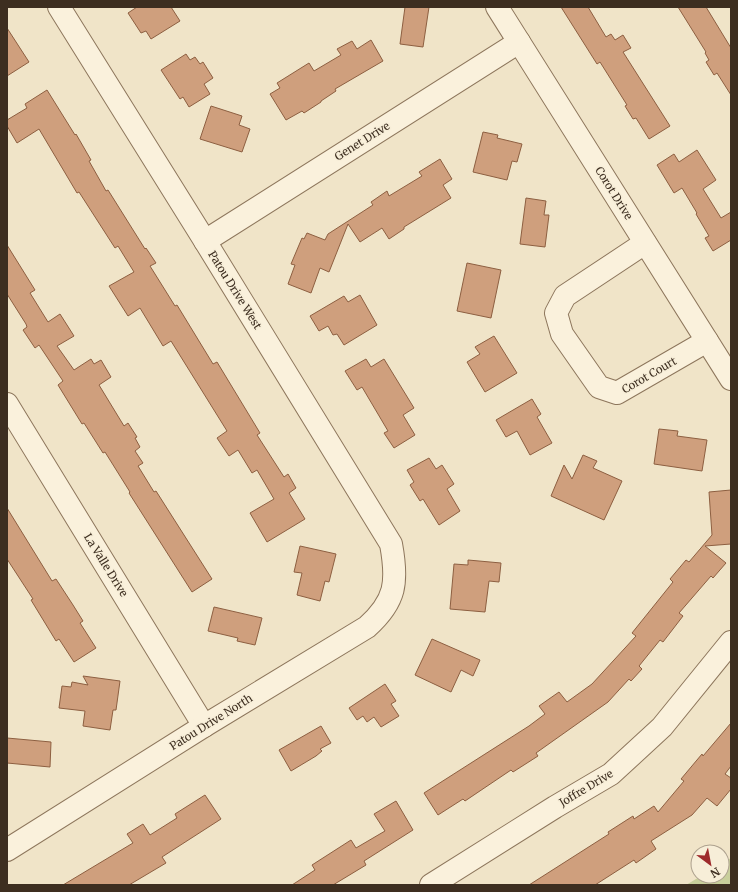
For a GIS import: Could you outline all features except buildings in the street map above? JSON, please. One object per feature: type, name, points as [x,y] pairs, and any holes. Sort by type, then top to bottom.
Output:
[{"type":"street","name":"Patou Drive West","points":[[59,7],[391,544],[395,566],[395,578]]},
{"type":"street","name":"Corot Drive","points":[[497,7],[731,379]]},
{"type":"street","name":"Genet Drive","points":[[205,241],[519,42]]},
{"type":"street","name":"Corot Court","points":[[646,243],[565,296],[556,313],[562,334],[599,387],[617,393],[707,342]]},
{"type":"street","name":"La Valle Drive","points":[[7,404],[204,726]]},
{"type":"street","name":"Patou Drive North","points":[[7,850],[204,726],[367,628],[385,609],[390,599],[395,578]]},
{"type":"street","name":"Joffre Drive","points":[[431,885],[555,807],[611,774],[662,727],[731,642]]},
{"type":"green space","points":[[730,859],[731,885],[686,885],[690,883],[690,884],[730,884]]}]
